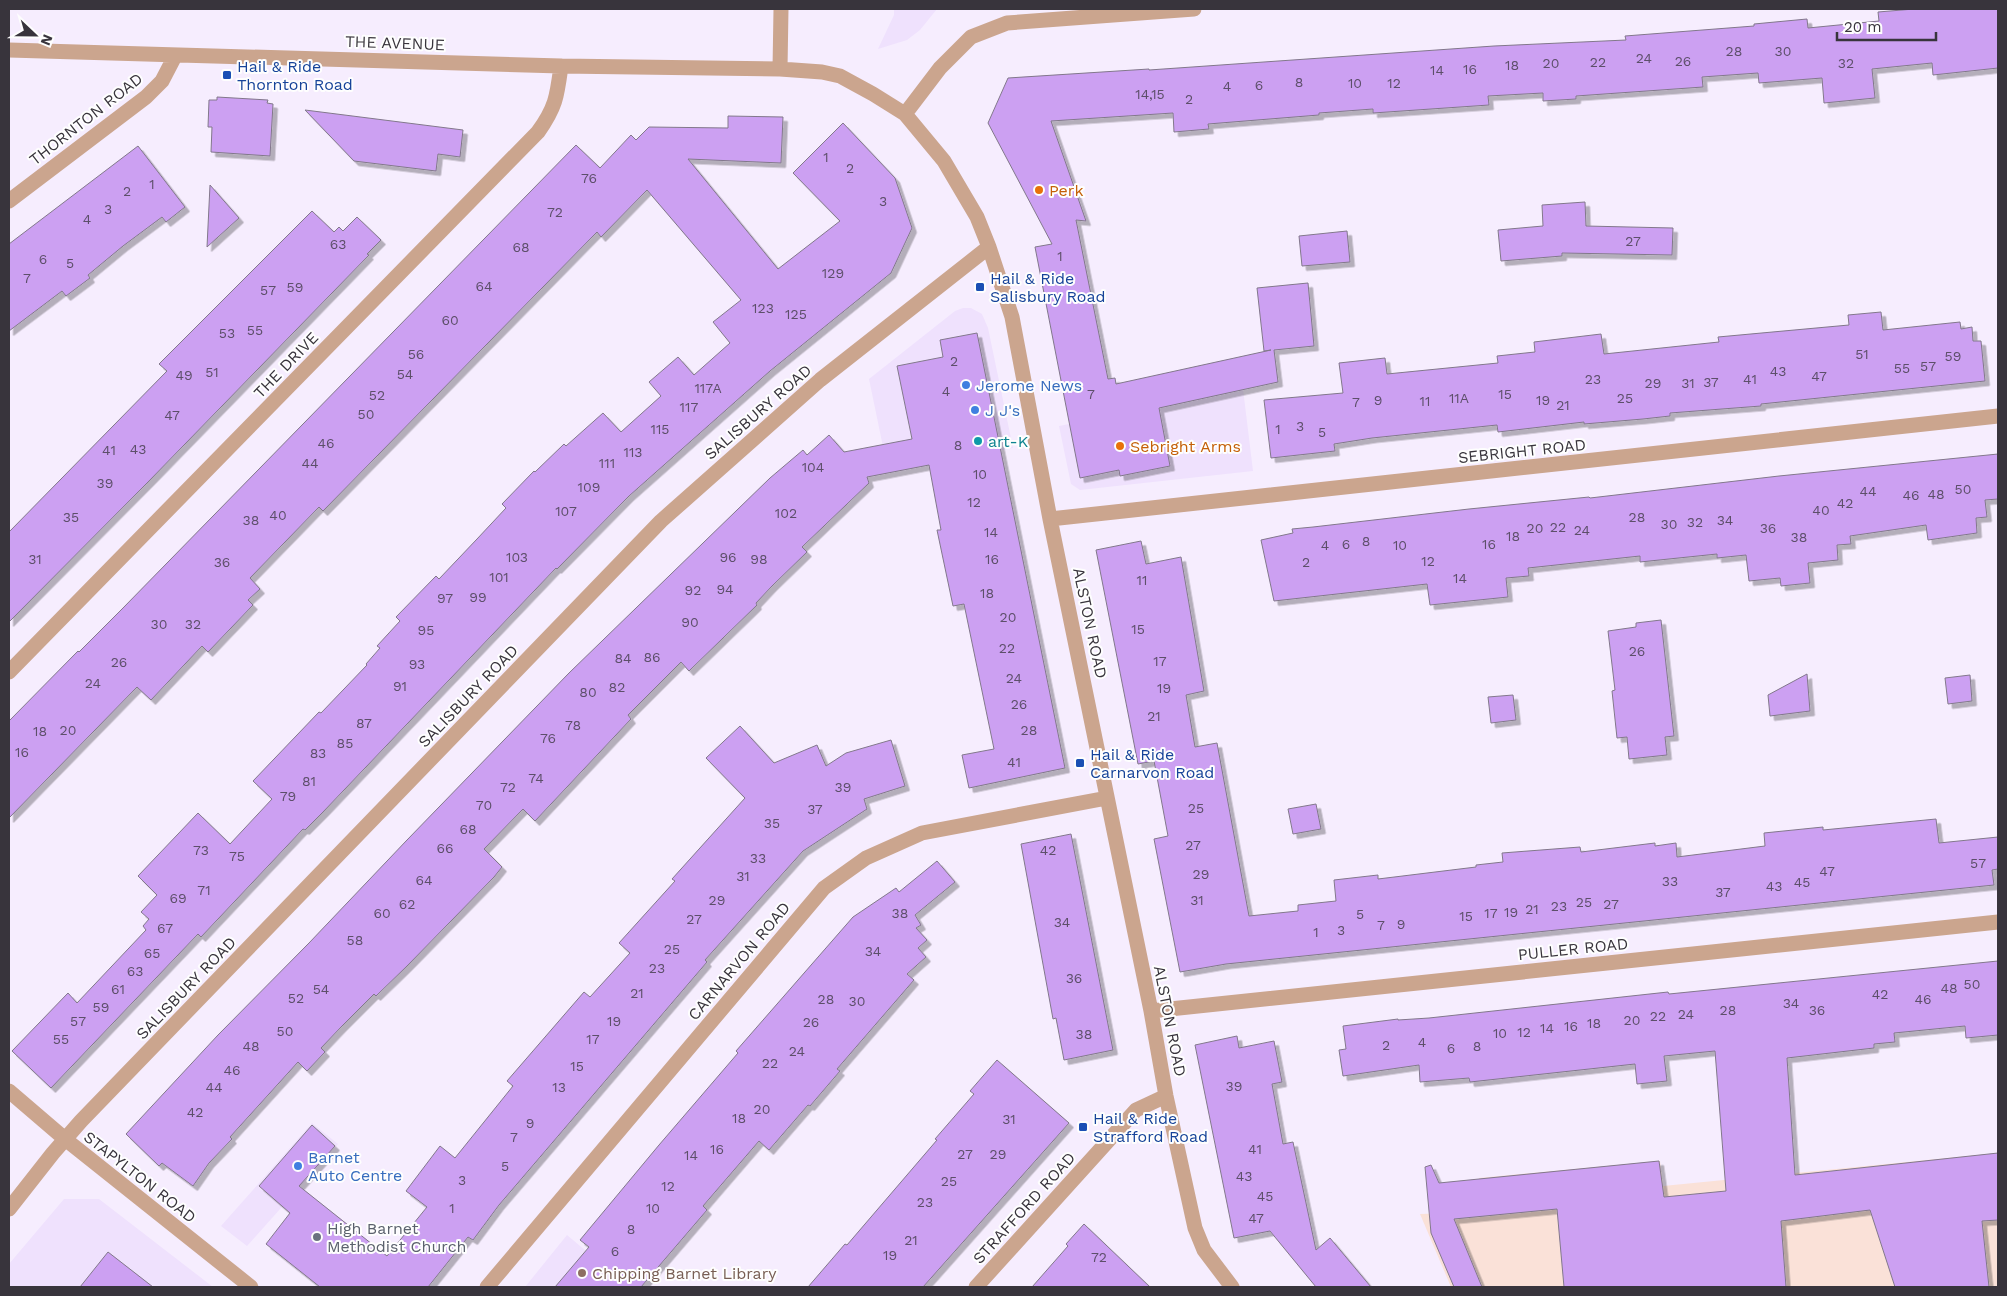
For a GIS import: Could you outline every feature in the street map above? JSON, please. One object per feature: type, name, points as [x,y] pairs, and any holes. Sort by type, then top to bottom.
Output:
[{"type":"street","points":[[780,69],[781,9]]},
{"type":"street","points":[[905,114],[940,68],[971,37],[1007,22],[1194,9]]},
{"type":"street","name":"THE AVENUE","points":[[9,50],[561,66],[780,69]]},
{"type":"street","name":"THORNTON ROAD","points":[[9,201],[146,97],[162,81],[174,56]]},
{"type":"street","name":"THE DRIVE","points":[[9,672],[538,132],[551,114],[557,95],[561,66]]},
{"type":"street","name":"ALSTON ROAD","points":[[780,69],[822,72],[840,76],[905,114],[944,161],[977,217],[989,247],[1012,316],[1050,519],[1151,1011],[1166,1096],[1195,1228],[1204,1250],[1232,1287]]},
{"type":"street","name":"SALISBURY ROAD","points":[[9,1209],[65,1139],[662,521],[820,380],[989,247]]},
{"type":"street","name":"SEBRIGHT ROAD","points":[[1050,519],[1998,416]]},
{"type":"street","name":"CARNARVON ROAD","points":[[487,1287],[824,888],[866,858],[922,834],[1108,798]]},
{"type":"street","name":"PULLER ROAD","points":[[1151,1011],[1998,922]]},
{"type":"street","name":"STAPYLTON ROAD","points":[[9,1091],[65,1139],[251,1287]]},
{"type":"street","name":"STRAFFORD ROAD","points":[[976,1287],[1136,1110],[1166,1096]]},
{"type":"shaded area","points":[[894,9],[937,9],[920,30],[907,40],[878,49],[894,15]]},
{"type":"shaded area","points":[[971,308],[982,314],[988,328],[1013,448],[888,471],[869,379],[955,311]]},
{"type":"shaded area","points":[[1243,389],[1253,471],[1080,490],[1071,484],[1059,426]]},
{"type":"shaded area","points":[[312,1123],[338,1144],[247,1246],[221,1226]]},
{"type":"shaded area","points":[[1998,1153],[1998,1287],[1451,1287],[1420,1214],[1483,1212],[1479,1178],[1660,1161],[1663,1186]]},
{"type":"shaded area","points":[[64,1199],[99,1199],[213,1287],[9,1287],[9,1264]]},
{"type":"shaded area","points":[[567,1235],[629,1287],[525,1287]]},
{"type":"building","points":[[1914,9],[1998,9],[1998,68],[1933,75],[1932,63],[1872,69],[1875,98],[1824,103],[1822,78],[1759,83],[1758,73],[1702,77],[1703,87],[1576,96],[1576,99],[1543,101],[1543,93],[1488,96],[1489,105],[1373,113],[1373,109],[1319,113],[1319,115],[1208,124],[1209,129],[1174,132],[1173,113],[1051,121],[1086,221],[1076,220],[1108,379],[1115,378],[1116,384],[1271,350],[1264,351],[1257,288],[1308,283],[1314,346],[1274,350],[1278,382],[1159,408],[1170,466],[1120,476],[1119,470],[1080,478],[1035,247],[1052,244],[988,123],[1008,78],[1494,46],[1626,40],[1625,36],[1754,26],[1754,24],[1807,19],[1808,28],[1879,21],[1878,12]]},
{"type":"building","points":[[217,97],[268,100],[267,103],[273,104],[270,156],[211,152],[212,127],[208,127],[209,100],[217,100]]},
{"type":"building","points":[[305,110],[463,130],[460,157],[438,154],[436,171],[354,161]]},
{"type":"building","points":[[728,116],[783,117],[781,163],[688,159],[778,269],[840,221],[793,173],[843,123],[895,178],[912,228],[891,273],[770,371],[629,496],[556,568],[201,937],[198,934],[51,1088],[12,1051],[68,993],[77,1003],[146,930],[143,926],[149,919],[141,912],[157,895],[138,876],[198,813],[230,844],[272,799],[253,781],[367,665],[380,648],[377,646],[400,621],[396,617],[436,576],[439,579],[477,539],[506,508],[502,504],[534,471],[603,413],[621,432],[661,396],[649,382],[678,357],[694,375],[730,343],[713,322],[741,300],[647,190],[601,237],[597,232],[323,511],[319,507],[250,578],[260,589],[248,600],[253,605],[208,652],[202,646],[151,700],[137,687],[9,818],[9,721],[123,608],[576,145],[600,168],[631,135],[636,140],[649,127],[728,128]]},
{"type":"building","points":[[138,146],[185,207],[166,222],[162,217],[123,246],[88,275],[90,278],[66,296],[62,291],[9,331],[9,244]]},
{"type":"building","points":[[210,185],[239,218],[207,247]]},
{"type":"building","points":[[1585,202],[1586,226],[1673,228],[1672,255],[1562,253],[1562,256],[1501,261],[1498,230],[1543,226],[1542,205]]},
{"type":"building","points":[[312,211],[334,232],[339,227],[343,231],[357,217],[381,240],[367,254],[369,255],[148,482],[9,622],[9,532],[167,371],[159,364]]},
{"type":"building","points":[[1347,231],[1350,262],[1302,266],[1299,236]]},
{"type":"building","points":[[1881,312],[1883,330],[1960,322],[1961,329],[1972,327],[1973,341],[1981,341],[1985,381],[1761,404],[1761,406],[1670,413],[1670,416],[1643,419],[1584,424],[1584,422],[1498,432],[1497,425],[1372,438],[1334,444],[1335,451],[1271,458],[1264,400],[1343,393],[1339,363],[1385,358],[1387,374],[1498,363],[1497,356],[1535,352],[1534,342],[1601,334],[1604,354],[1719,342],[1718,337],[1849,325],[1848,315]]},
{"type":"building","points":[[977,333],[1065,768],[969,788],[962,755],[994,749],[964,604],[953,606],[937,530],[941,530],[929,465],[867,477],[869,483],[802,547],[807,552],[772,586],[756,603],[757,605],[689,671],[681,662],[628,715],[631,719],[535,821],[523,809],[484,849],[502,867],[494,877],[407,966],[376,996],[374,994],[342,1026],[321,1048],[325,1052],[307,1071],[298,1062],[230,1137],[232,1139],[209,1163],[193,1186],[162,1163],[159,1166],[126,1134],[218,1035],[569,673],[770,478],[803,450],[807,455],[829,435],[844,452],[912,439],[897,366],[943,357],[940,340]]},
{"type":"building","points":[[1998,454],[1998,499],[1985,500],[1987,517],[1976,518],[1977,533],[1928,540],[1926,525],[1850,536],[1851,544],[1837,545],[1838,560],[1808,563],[1810,583],[1781,586],[1780,578],[1749,581],[1746,555],[1717,558],[1717,554],[1640,562],[1640,556],[1528,568],[1529,576],[1506,578],[1508,597],[1430,605],[1427,584],[1274,601],[1261,540],[1293,533],[1292,529]]},
{"type":"building","points":[[1141,541],[1146,564],[1181,557],[1204,691],[1186,695],[1195,747],[1217,743],[1249,916],[1298,911],[1298,905],[1336,901],[1334,880],[1378,875],[1378,879],[1476,867],[1476,865],[1503,862],[1502,853],[1580,847],[1581,852],[1655,843],[1655,846],[1676,843],[1677,857],[1765,846],[1764,833],[1823,827],[1823,830],[1936,819],[1939,843],[1998,837],[1998,869],[1992,870],[1994,885],[1226,964],[1180,972],[1154,839],[1168,836],[1154,761],[1138,764],[1096,550]]},
{"type":"building","points":[[1661,620],[1674,736],[1665,737],[1667,755],[1629,759],[1627,737],[1617,738],[1612,691],[1615,690],[1608,631],[1636,627],[1636,623]]},
{"type":"building","points":[[1807,674],[1810,711],[1770,716],[1768,695]]},
{"type":"building","points":[[1970,675],[1972,701],[1948,704],[1945,678]]},
{"type":"building","points":[[1513,695],[1516,720],[1491,723],[1488,697]]},
{"type":"building","points":[[740,726],[774,763],[817,745],[826,766],[846,753],[891,740],[905,786],[864,799],[867,809],[803,851],[705,960],[707,962],[499,1205],[473,1240],[468,1237],[428,1287],[320,1287],[266,1244],[290,1213],[259,1186],[312,1125],[335,1146],[299,1186],[387,1256],[427,1207],[406,1191],[440,1146],[455,1158],[513,1086],[507,1081],[584,992],[590,997],[630,953],[619,943],[675,881],[672,879],[745,798],[706,758]]},
{"type":"building","points":[[1316,804],[1321,829],[1293,834],[1288,809]]},
{"type":"building","points":[[1071,834],[1113,1050],[1064,1060],[1056,1018],[1053,1019],[1021,844]]},
{"type":"building","points":[[937,861],[955,882],[915,915],[921,925],[916,928],[927,940],[918,948],[926,957],[907,974],[914,980],[837,1069],[840,1071],[810,1106],[808,1105],[769,1150],[759,1141],[703,1206],[707,1210],[641,1287],[555,1287],[589,1247],[580,1240],[738,1053],[736,1051],[853,917],[896,888],[899,892]]},
{"type":"building","points":[[1998,961],[1998,1035],[1966,1038],[1965,1026],[1894,1033],[1895,1042],[1874,1044],[1874,1048],[1787,1058],[1795,1175],[1998,1153],[1998,1220],[1982,1221],[1989,1287],[1895,1287],[1870,1210],[1781,1221],[1786,1287],[1564,1287],[1557,1209],[1454,1219],[1482,1287],[1454,1287],[1431,1233],[1425,1167],[1431,1165],[1439,1183],[1659,1161],[1664,1197],[1726,1191],[1715,1051],[1664,1056],[1667,1081],[1637,1084],[1635,1064],[1470,1082],[1469,1078],[1420,1082],[1419,1065],[1343,1076],[1339,1050],[1346,1049],[1343,1026],[1668,992],[1669,994]]},
{"type":"building","points":[[1237,1036],[1239,1048],[1274,1041],[1282,1082],[1272,1084],[1283,1144],[1293,1142],[1316,1250],[1330,1238],[1371,1287],[1316,1287],[1270,1231],[1234,1238],[1195,1045]]},
{"type":"building","points":[[997,1060],[1069,1123],[923,1287],[808,1287],[845,1244],[847,1245],[937,1140],[935,1139],[974,1094],[970,1091]]},
{"type":"building","points":[[1084,1224],[1150,1287],[1032,1287],[1068,1246],[1066,1244]]},
{"type":"building","points":[[108,1252],[153,1287],[80,1287]]},
{"type":"place","name":"Hail & Ride Thornton Road","points":[[227,75]]},
{"type":"place","name":"Perk","points":[[1039,190]]},
{"type":"place","name":"Hail & Ride Salisbury Road","points":[[980,287]]},
{"type":"place","name":"Jerome News","points":[[966,385]]},
{"type":"place","name":"J J's","points":[[975,410]]},
{"type":"place","name":"art-K","points":[[978,441]]},
{"type":"place","name":"Sebright Arms","points":[[1120,446]]},
{"type":"place","name":"Hail & Ride Carnarvon Road","points":[[1080,763]]},
{"type":"place","name":"Hail & Ride Strafford Road","points":[[1083,1127]]},
{"type":"place","name":"Barnet Auto Centre","points":[[298,1166]]},
{"type":"place","name":"High Barnet Methodist Church","points":[[317,1237]]},
{"type":"place","name":"Chipping Barnet Library","points":[[582,1273]]}]
